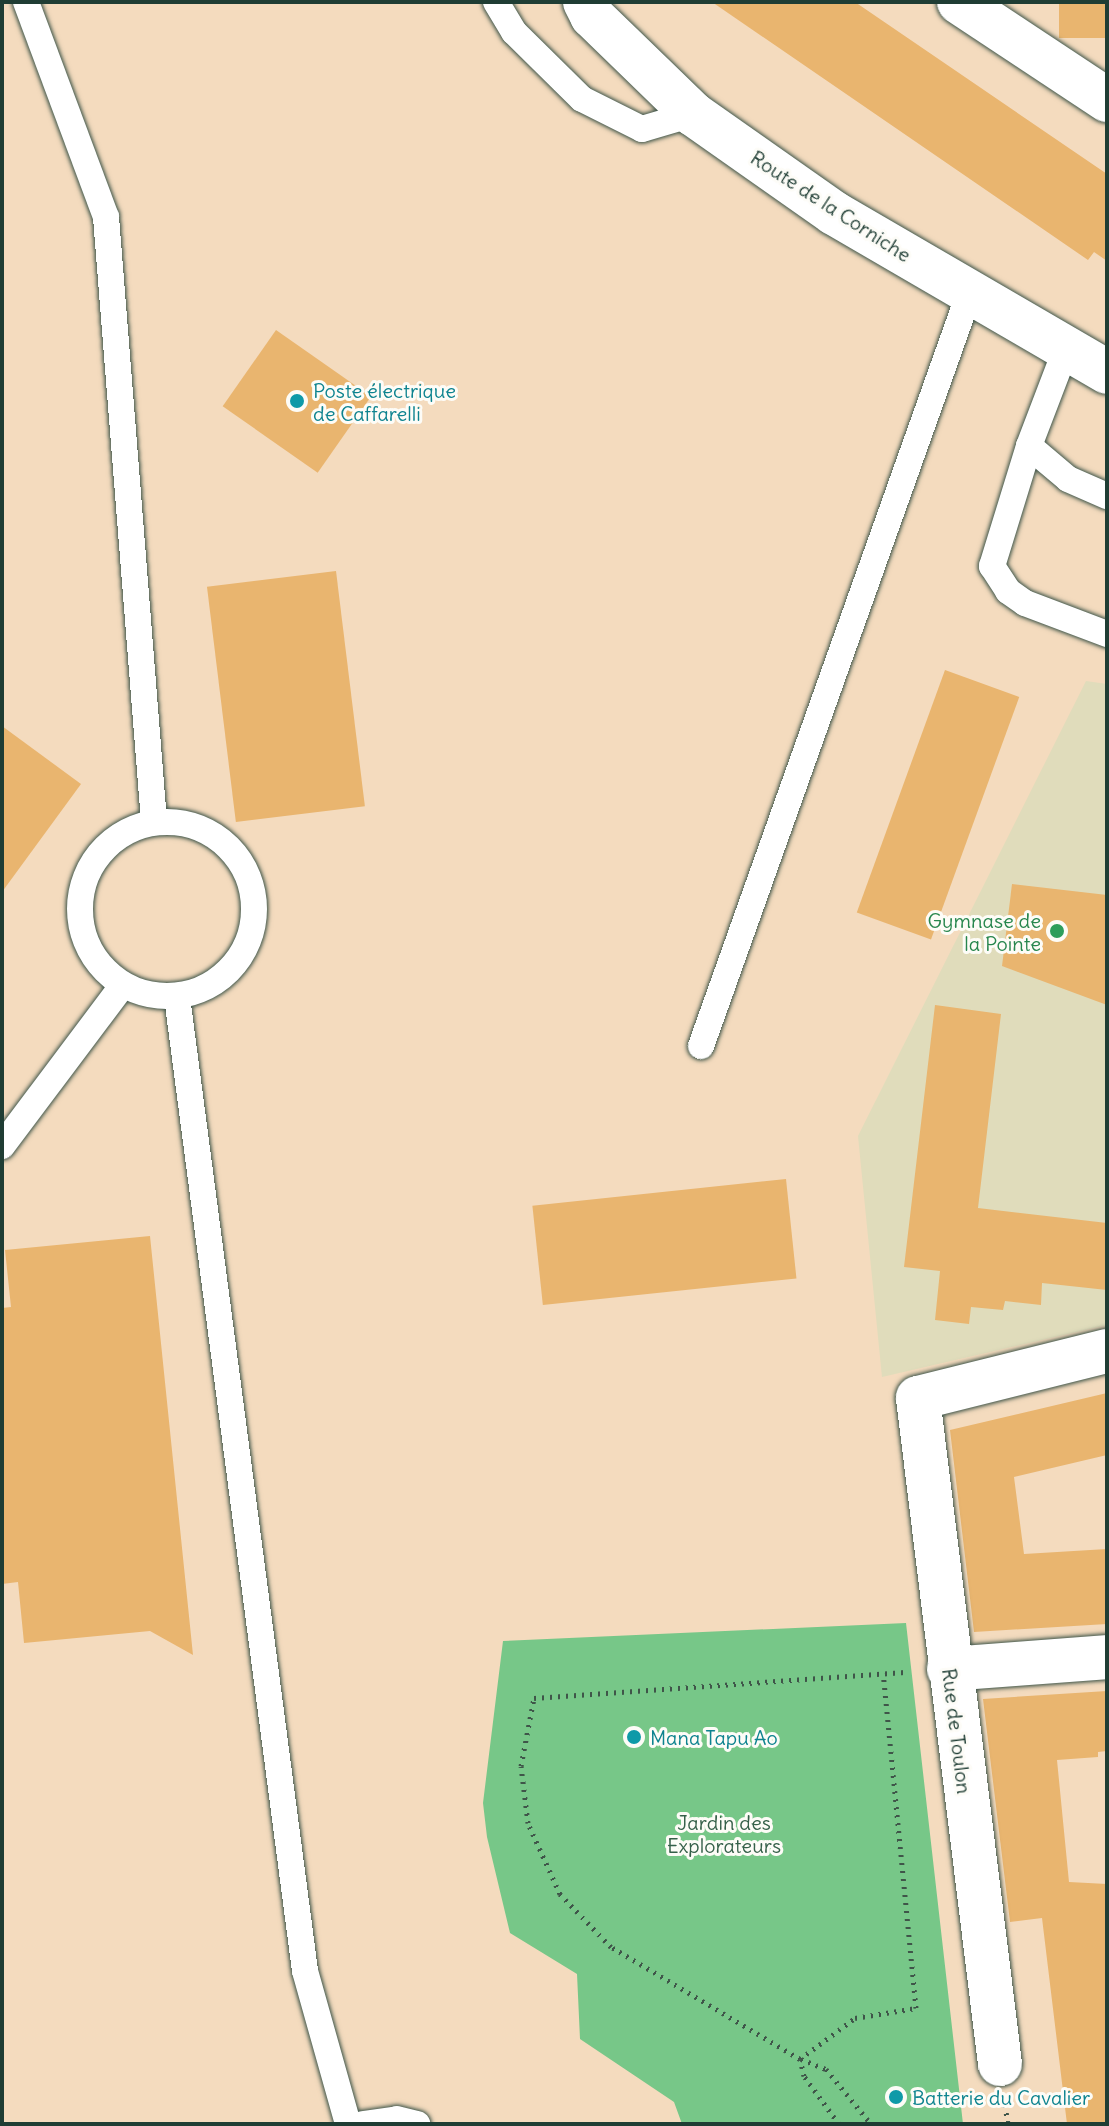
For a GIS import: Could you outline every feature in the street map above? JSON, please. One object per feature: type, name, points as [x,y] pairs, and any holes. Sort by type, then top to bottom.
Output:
[{"type":"street","points":[[959,2],[1107,100]]},
{"type":"street","name":"Route de la Corniche","points":[[594,7],[693,114],[834,213],[1107,372]]},
{"type":"street","name":"Rue de Toulon","points":[[1000,2064],[918,1398],[1107,1351]]},
{"type":"street","points":[[949,1669],[1107,1657]]},
{"type":"lane","points":[[26,2],[106,217],[154,821]]},
{"type":"lane","points":[[496,2],[514,32],[582,99],[642,129],[693,114]]},
{"type":"lane","points":[[701,1046],[969,294]]},
{"type":"lane","points":[[1066,349],[1029,446],[992,566],[1008,591],[1025,603],[1107,634]]},
{"type":"lane","points":[[1029,446],[1068,479],[1107,496]]},
{"type":"lane","points":[[154,821],[189,823],[217,835],[239,857],[255,898],[253,929],[242,957],[231,970],[206,988],[177,997],[151,996],[123,985],[99,964],[84,937],[79,907],[85,877],[101,850],[125,831],[154,821]]},
{"type":"lane","points":[[2,1146],[123,985]]},
{"type":"lane","points":[[177,997],[305,1971],[348,2124]]},
{"type":"lane","points":[[363,2124],[397,2119],[417,2124]]},
{"type":"path","points":[[800,2059],[855,2018],[916,2008],[883,1674],[534,1698],[521,1766],[528,1823],[560,1894],[611,1947],[800,2059],[826,2069],[871,2124]]},
{"type":"path","points":[[800,2059],[804,2076],[839,2124]]},
{"type":"shaded area","points":[[1086,681],[1107,684],[1107,1325],[882,1377],[858,1136]]},
{"type":"green space","name":"Jardin des Explorateurs","points":[[906,1623],[963,2124],[682,2124],[674,2102],[580,2039],[577,1974],[510,1933],[487,1837],[483,1803],[503,1641]]},
{"type":"building","points":[[712,2],[855,2],[1107,174],[1107,261],[1094,252],[1088,260]]},
{"type":"building","points":[[1059,2],[1107,2],[1107,38],[1059,38]]},
{"type":"building","name":"Poste électrique de Caffarelli","points":[[276,330],[371,397],[318,473],[223,406]]},
{"type":"building","points":[[336,571],[365,806],[236,822],[207,587]]},
{"type":"building","points":[[945,670],[1019,697],[931,939],[857,912]]},
{"type":"building","points":[[2,726],[81,784],[2,892]]},
{"type":"building","name":"Gymnase de la Pointe","points":[[1012,884],[1107,895],[1107,1005],[1002,966]]},
{"type":"building","points":[[935,1005],[1001,1014],[978,1208],[1107,1223],[1107,1290],[1042,1283],[1041,1305],[1005,1301],[1003,1310],[971,1307],[969,1324],[935,1320],[940,1271],[904,1267]]},
{"type":"building","points":[[786,1179],[796,1278],[543,1305],[532,1206]]},
{"type":"building","points":[[150,1236],[193,1655],[150,1631],[24,1643],[18,1582],[2,1584],[2,1308],[11,1307],[5,1250]]},
{"type":"building","points":[[1107,1393],[1107,1455],[1014,1477],[1024,1554],[1107,1549],[1107,1624],[974,1632],[950,1430]]},
{"type":"building","points":[[1107,1691],[1107,1751],[1098,1752],[1098,1757],[1057,1760],[1069,1882],[1107,1884],[1107,2124],[1067,2124],[1042,1918],[1010,1922],[983,1699]]},
{"type":"place","name":"Poste électrique de Caffarelli","points":[[297,401]]},
{"type":"place","name":"Gymnase de la Pointe","points":[[1057,931]]},
{"type":"place","name":"Mana Tapu Ao","points":[[634,1737]]},
{"type":"place","name":"Batterie du Cavalier","points":[[896,2097]]}]
